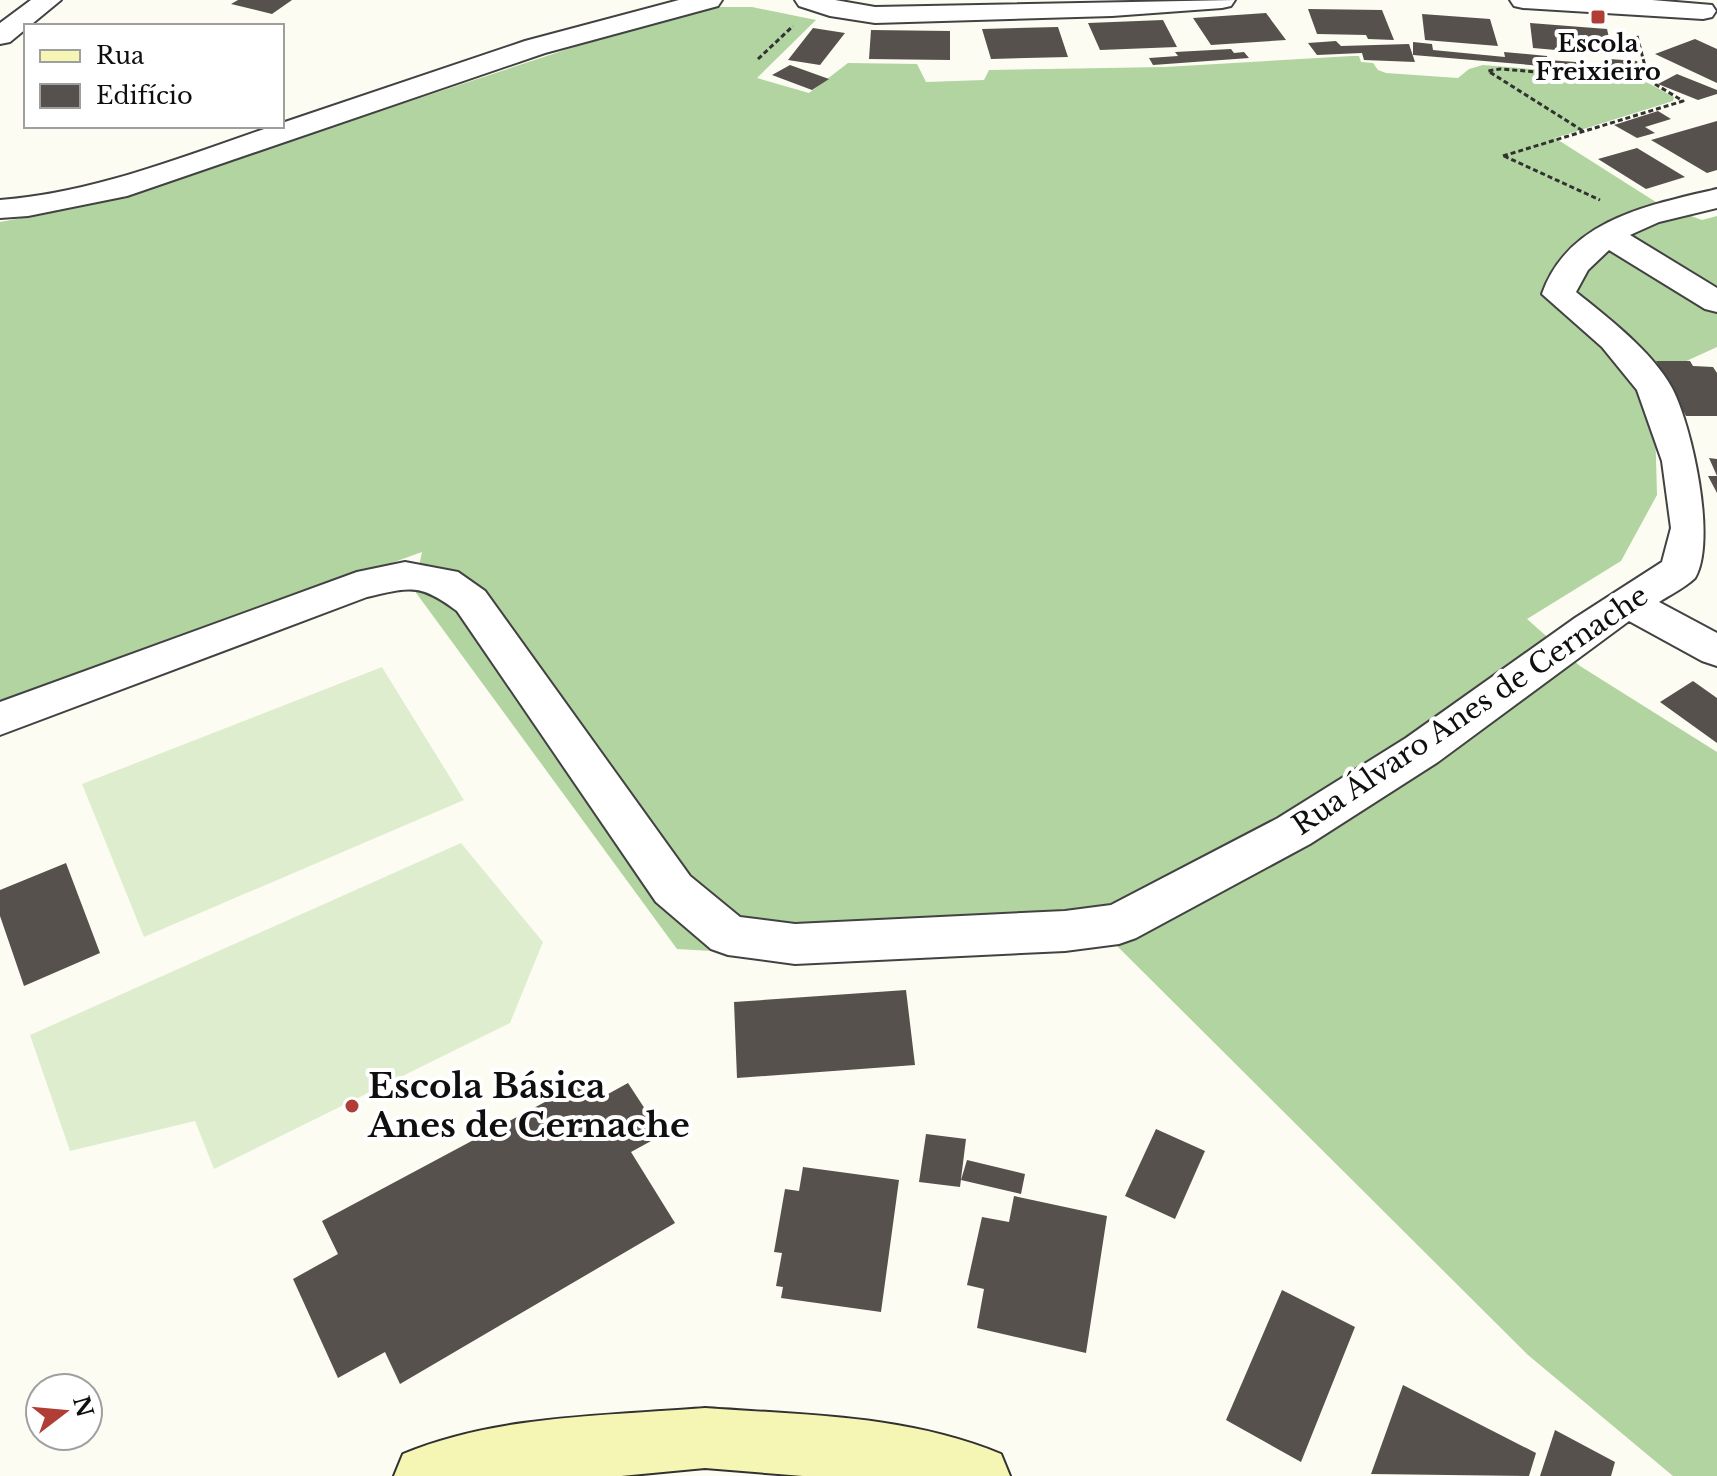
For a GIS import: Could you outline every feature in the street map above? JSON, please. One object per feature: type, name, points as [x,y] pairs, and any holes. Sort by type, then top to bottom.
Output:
[{"type":"street","points":[[0,36],[48,0]]},
{"type":"street","points":[[0,209],[28,207],[116,189],[535,47],[709,0]]},
{"type":"street","points":[[812,2],[875,15],[1112,8],[1222,0]]},
{"type":"street","points":[[1523,0],[1705,10]]},
{"type":"street","name":"Rua Álvaro Anes de Cernache","points":[[0,719],[357,586],[405,575],[444,581],[471,601],[673,889],[728,935],[795,944],[1065,931],[1119,924],[1294,831],[1422,750],[1680,569],[1703,534],[1654,388],[1614,340],[1559,294],[1562,280],[1588,252],[1625,228],[1717,198]]},
{"type":"street","points":[[1625,228],[1717,302]]},
{"type":"street","points":[[1628,603],[1717,651]]},
{"type":"street","points":[[425,1476],[513,1455],[705,1438],[890,1452],[979,1476]]},
{"type":"path","points":[[758,59],[812,2]]},
{"type":"path","points":[[1630,8],[1650,81]]},
{"type":"path","points":[[1583,131],[1488,71],[1500,69],[1650,81],[1683,101],[1503,156],[1625,228]]},
{"type":"green space","points":[[703,7],[752,7],[816,20],[757,78],[809,93],[848,63],[917,64],[926,82],[984,80],[989,70],[1165,67],[1359,56],[1361,62],[1373,63],[1378,70],[1386,73],[1458,78],[1469,69],[1483,65],[1639,78],[1674,97],[1673,101],[1555,138],[1659,204],[1702,220],[1717,216],[1717,347],[1682,363],[1654,388],[1657,495],[1621,561],[1527,619],[1580,666],[1717,752],[1717,1476],[1673,1476],[1528,1355],[1105,934],[730,952],[677,949],[414,590],[422,552],[0,704],[0,222],[71,209],[128,194]]},
{"type":"green space","points":[[382,667],[464,800],[144,937],[82,784]]},
{"type":"green space","points":[[461,843],[543,942],[510,1023],[214,1169],[195,1121],[70,1151],[30,1035]]},
{"type":"building","points":[[238,0],[292,0],[272,14],[231,4]]},
{"type":"building","points":[[1308,9],[1382,10],[1394,40],[1368,39],[1366,35],[1317,34]]},
{"type":"building","points":[[1266,13],[1286,40],[1211,45],[1193,18]]},
{"type":"building","points":[[1422,14],[1490,19],[1498,46],[1425,40]]},
{"type":"building","points":[[1163,20],[1177,47],[1100,50],[1088,23]]},
{"type":"building","points":[[1530,23],[1607,29],[1613,55],[1533,48]]},
{"type":"building","points":[[1058,27],[1068,57],[991,59],[982,29]]},
{"type":"building","points":[[813,28],[845,33],[820,65],[788,60]]},
{"type":"building","points":[[871,30],[950,31],[950,60],[869,59]]},
{"type":"building","points":[[1695,39],[1717,49],[1717,83],[1655,54]]},
{"type":"building","points":[[1336,41],[1341,46],[1409,44],[1415,62],[1364,60],[1362,53],[1317,55],[1308,43]]},
{"type":"building","points":[[1413,42],[1432,44],[1433,50],[1505,57],[1504,52],[1547,56],[1548,60],[1576,62],[1578,69],[1413,55]]},
{"type":"building","points":[[1231,49],[1234,53],[1244,52],[1249,58],[1153,65],[1149,58],[1178,56],[1175,52]]},
{"type":"building","points":[[1609,59],[1637,61],[1641,76],[1613,74]]},
{"type":"building","points":[[790,65],[829,79],[812,90],[772,75]]},
{"type":"building","points":[[1677,74],[1717,90],[1717,94],[1698,100],[1658,84]]},
{"type":"building","points":[[1658,111],[1671,119],[1645,127],[1655,133],[1637,138],[1614,125]]},
{"type":"building","points":[[1717,121],[1717,170],[1707,173],[1651,140]]},
{"type":"building","points":[[1637,148],[1685,177],[1646,189],[1598,159]]},
{"type":"building","points":[[1656,361],[1690,361],[1693,366],[1713,367],[1717,373],[1717,416],[1686,416]]},
{"type":"building","points":[[1709,458],[1717,459],[1717,476]]},
{"type":"building","points":[[1708,476],[1717,476],[1717,493]]},
{"type":"building","points":[[1693,681],[1717,698],[1717,743],[1660,702]]},
{"type":"building","points":[[66,863],[100,953],[24,986],[0,916],[0,890]]},
{"type":"building","points":[[906,990],[915,1065],[737,1078],[734,1002]]},
{"type":"building","points":[[586,1080],[599,1099],[628,1083],[662,1135],[631,1152],[675,1223],[400,1384],[385,1352],[338,1378],[293,1279],[338,1254],[322,1221]]},
{"type":"building","points":[[1156,1129],[1205,1151],[1175,1219],[1125,1196]]},
{"type":"building","points":[[926,1134],[966,1139],[960,1187],[919,1182]]},
{"type":"building","points":[[967,1160],[1025,1174],[1021,1194],[961,1180]]},
{"type":"building","points":[[803,1167],[899,1180],[881,1312],[781,1298],[783,1287],[776,1286],[782,1253],[774,1252],[785,1189],[799,1191]]},
{"type":"building","points":[[1014,1196],[1107,1216],[1086,1353],[977,1328],[984,1289],[967,1285],[982,1217],[1009,1222]]},
{"type":"building","points":[[1282,1290],[1355,1327],[1301,1462],[1226,1420]]},
{"type":"building","points":[[1403,1385],[1536,1453],[1529,1476],[1371,1474]]},
{"type":"building","points":[[1555,1430],[1615,1462],[1611,1476],[1540,1476]]},
{"type":"place","name":"Escola Freixieiro","points":[[1598,17]]},
{"type":"place","name":"Escola Básica Anes de Cernache","points":[[352,1106]]}]
